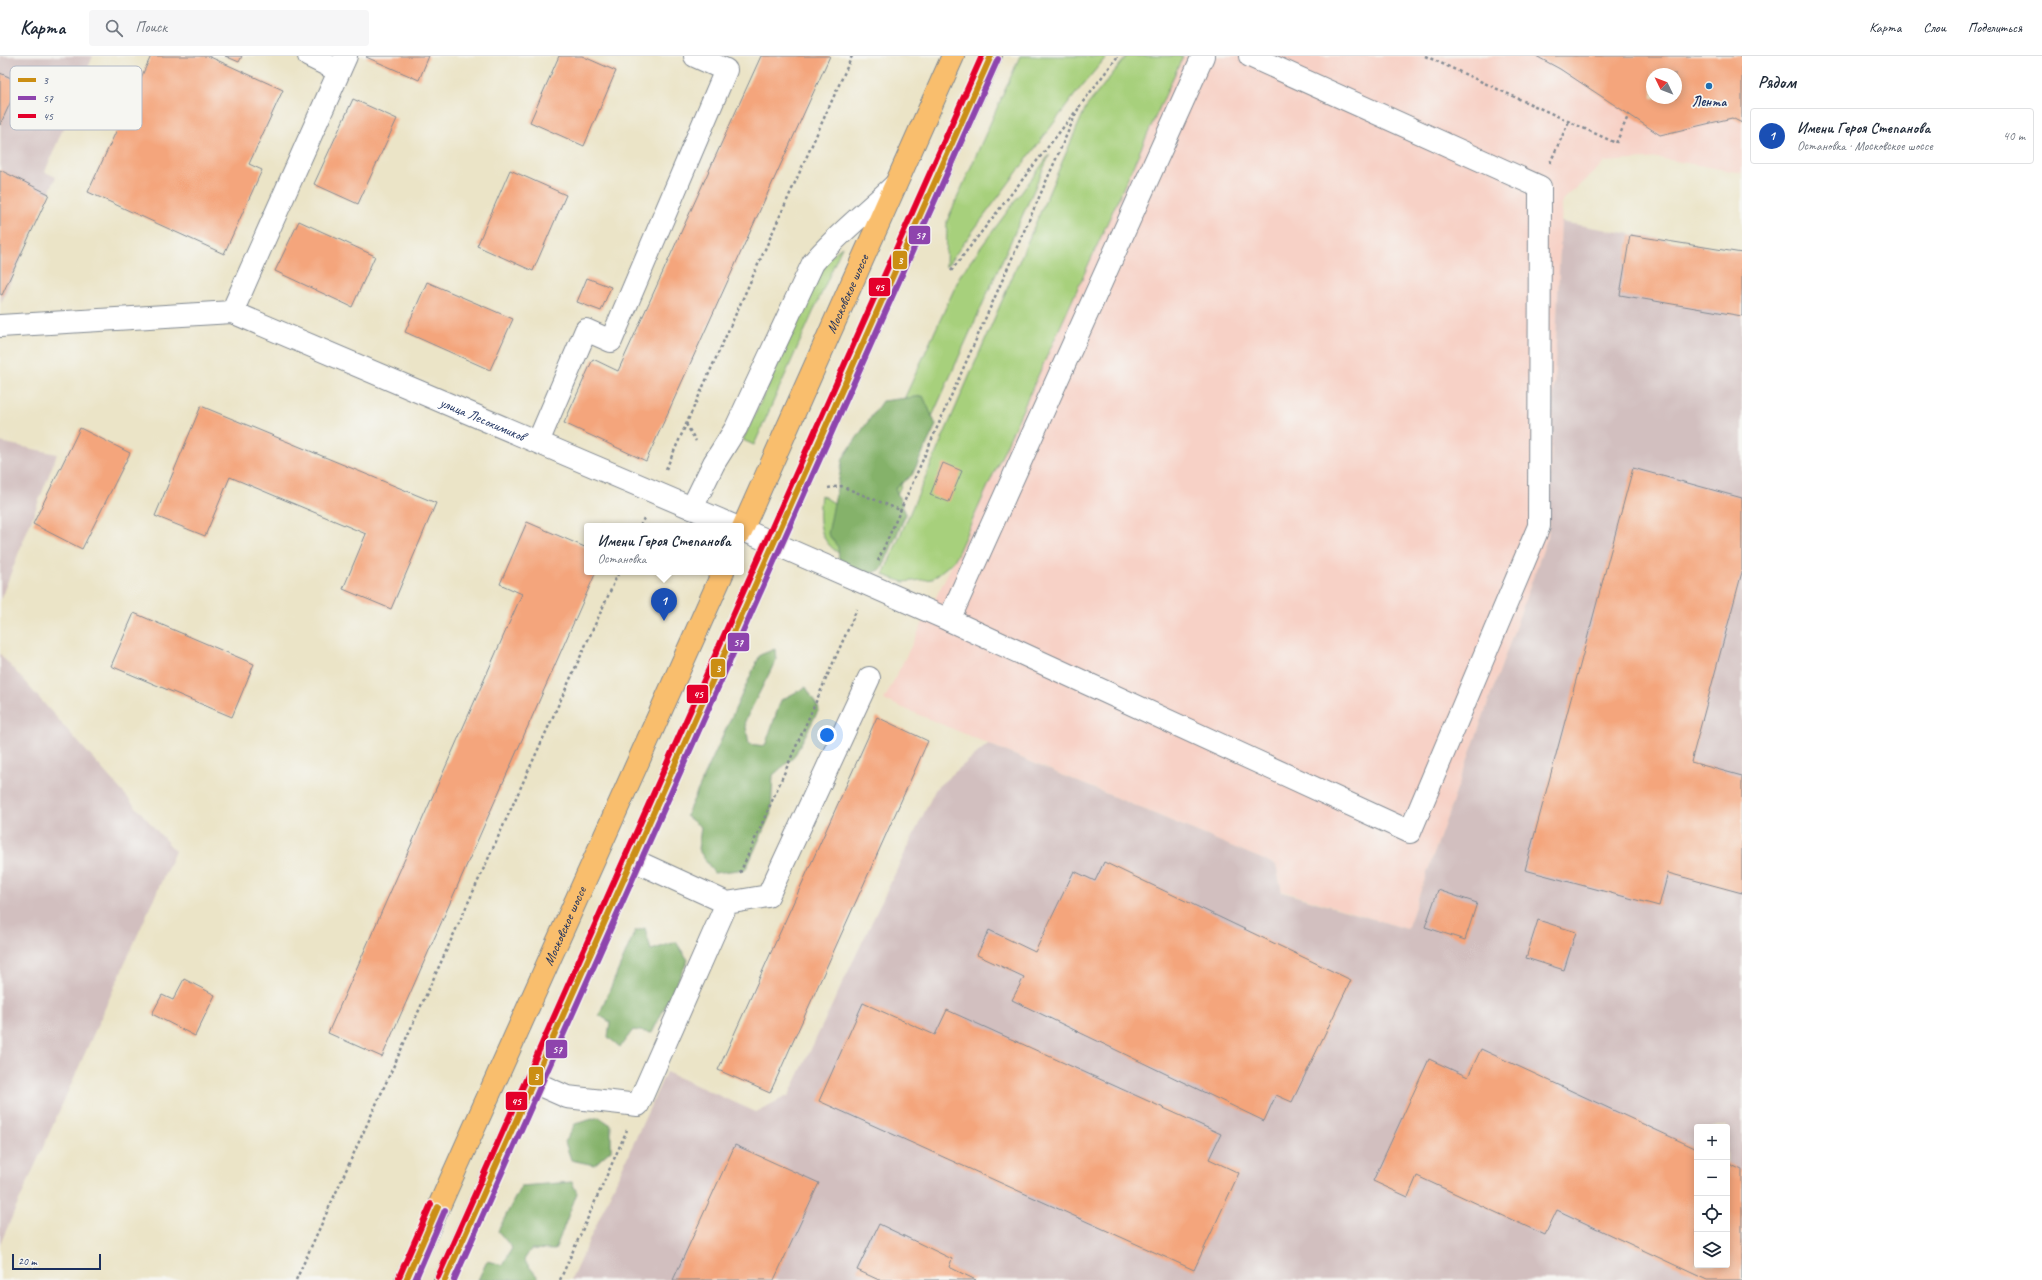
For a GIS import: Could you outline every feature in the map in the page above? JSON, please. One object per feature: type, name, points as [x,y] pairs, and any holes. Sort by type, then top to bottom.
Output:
[{"type":"main road","name":"Московское шоссе","points":[[743,523],[953,56]]},
{"type":"main road","points":[[445,1280],[991,56]]},
{"type":"main road","name":"Московское шоссе","points":[[406,1280],[722,575]]},
{"type":"street","points":[[0,326],[232,312],[342,64],[309,56]]},
{"type":"street","points":[[538,442],[586,330],[611,341],[726,70],[695,56]]},
{"type":"street","points":[[949,620],[1203,56]]},
{"type":"street","points":[[1250,56],[1540,187]]},
{"type":"street","points":[[692,508],[714,463],[736,428],[813,263],[828,245],[871,209],[896,184]]},
{"type":"street","name":"улица Лесохимиков","points":[[744,531],[949,620],[1410,832],[1539,526],[1540,187]]},
{"type":"street","name":"улица Лесохимиков","points":[[232,312],[726,523]]},
{"type":"street","points":[[633,860],[727,903],[768,896],[869,678]]},
{"type":"street","points":[[533,1082],[567,1097],[638,1105],[727,903]]},
{"type":"path","points":[[655,492],[852,56]]},
{"type":"path","points":[[951,271],[1118,56]]},
{"type":"path","points":[[1425,56],[1616,143],[1629,114]]},
{"type":"path","points":[[876,565],[1079,107]]},
{"type":"path","points":[[1540,187],[1569,121]]},
{"type":"path","points":[[822,489],[841,486],[900,510]]},
{"type":"path","points":[[296,1280],[618,575]]},
{"type":"path","points":[[727,903],[857,608]]},
{"type":"path","points":[[560,1280],[638,1105]]},
{"type":"shaded area","points":[[0,56],[93,56],[89,66],[10,66],[10,130],[62,130],[45,172],[56,177],[1,303]]},
{"type":"shaded area","points":[[1183,56],[1742,56],[1742,173],[1659,158],[1605,162],[1562,201],[1548,536],[1407,929],[1282,891],[1276,865],[884,700],[954,561]]},
{"type":"shaded area","points":[[1561,222],[1742,253],[1742,1280],[571,1280],[666,1072],[756,1112],[789,1095],[936,788],[988,744],[1276,865],[1282,892],[1407,929],[1548,536]]},
{"type":"shaded area","points":[[0,442],[57,454],[0,601]]},
{"type":"shaded area","points":[[0,654],[175,851],[0,1244]]},
{"type":"green space","points":[[1020,56],[1107,56],[1077,92],[946,267],[947,221]]},
{"type":"green space","points":[[1127,56],[1183,56],[954,561],[932,579],[903,582],[883,575],[1086,107]]},
{"type":"green space","points":[[1050,154],[895,499],[864,453],[905,397],[961,274]]},
{"type":"green space","points":[[842,247],[754,445],[743,440],[827,259]]},
{"type":"green space","points":[[923,396],[936,425],[912,475],[895,488],[906,514],[882,569],[862,577],[839,563],[838,547],[828,534],[843,458],[882,401]]},
{"type":"green space","points":[[821,495],[883,533],[867,569],[843,556],[827,542],[820,524]]},
{"type":"green space","points":[[775,649],[776,660],[745,721],[749,744],[765,746],[781,700],[806,687],[819,709],[794,757],[773,775],[771,813],[746,869],[714,873],[698,849],[701,827],[686,816],[760,655]]},
{"type":"green space","points":[[645,928],[651,950],[676,942],[688,960],[652,1033],[633,1030],[620,1047],[608,1037],[610,1022],[599,1015],[635,931]]},
{"type":"green space","points":[[599,1117],[611,1125],[611,1150],[594,1165],[571,1160],[565,1142],[575,1124]]},
{"type":"green space","points":[[572,1182],[577,1193],[555,1250],[531,1249],[524,1260],[540,1280],[478,1280],[487,1261],[503,1265],[512,1248],[498,1231],[521,1186]]},
{"type":"building","points":[[151,56],[208,56],[283,90],[249,164],[262,170],[224,254],[88,192],[117,130],[142,130],[142,75]]},
{"type":"building","points":[[225,56],[242,56],[239,62]]},
{"type":"building","points":[[429,56],[419,80],[366,57]]},
{"type":"building","points":[[559,56],[582,56],[616,71],[584,146],[530,122]]},
{"type":"building","points":[[761,56],[830,56],[646,461],[564,423],[593,359],[618,371]]},
{"type":"building","name":"Лента","points":[[1536,56],[1742,56],[1742,123],[1732,118],[1660,135],[1560,69]]},
{"type":"building","points":[[0,73],[10,78],[10,104],[0,125]]},
{"type":"building","points":[[353,99],[397,119],[358,204],[314,184]]},
{"type":"building","points":[[0,170],[49,194],[2,295],[0,294]]},
{"type":"building","points":[[510,170],[566,195],[533,271],[477,246]]},
{"type":"building","points":[[299,221],[375,256],[352,307],[275,271]]},
{"type":"building","points":[[1630,235],[1742,253],[1742,316],[1620,295]]},
{"type":"building","points":[[587,278],[611,287],[601,311],[577,302]]},
{"type":"building","points":[[427,282],[513,319],[490,370],[405,332]]},
{"type":"building","points":[[201,406],[436,503],[391,609],[343,589],[366,534],[230,477],[205,536],[155,516]]},
{"type":"building","points":[[80,428],[130,453],[82,549],[33,524]]},
{"type":"building","points":[[943,463],[962,471],[949,502],[930,495]]},
{"type":"building","points":[[1633,468],[1742,498],[1742,572],[1691,762],[1742,776],[1742,893],[1668,873],[1659,906],[1525,870]]},
{"type":"building","points":[[527,522],[584,547],[584,575],[595,575],[382,1057],[328,1033],[522,594],[500,584]]},
{"type":"building","points":[[134,613],[254,664],[232,717],[111,666]]},
{"type":"building","points":[[877,717],[928,741],[770,1093],[718,1070]]},
{"type":"building","points":[[1104,862],[1351,980],[1292,1102],[1276,1095],[1264,1121],[1012,1000],[1024,977],[977,955],[989,930],[1035,952],[1074,871],[1095,881]]},
{"type":"building","points":[[1438,890],[1477,903],[1465,940],[1425,927]]},
{"type":"building","points":[[1538,920],[1576,932],[1564,970],[1526,958]]},
{"type":"building","points":[[184,979],[215,995],[195,1036],[152,1014],[162,995],[173,1000]]},
{"type":"building","points":[[863,1003],[935,1035],[947,1010],[1221,1134],[1209,1159],[1239,1173],[1194,1270],[819,1101]]},
{"type":"building","points":[[1481,1049],[1694,1148],[1694,1268],[1730,1268],[1730,1164],[1742,1170],[1742,1280],[1707,1280],[1557,1210],[1545,1235],[1417,1176],[1408,1197],[1373,1181],[1429,1059],[1468,1077]]},
{"type":"building","points":[[735,1145],[819,1183],[774,1280],[673,1280]]},
{"type":"building","points":[[879,1224],[952,1259],[949,1267],[976,1280],[879,1280],[857,1270]]},
{"type":"transit line","name":"45","points":[[438,1277],[982,56]]},
{"type":"transit line","name":"3","points":[[445,1280],[991,56]]},
{"type":"transit line","name":"57","points":[[454,1280],[998,59]]},
{"type":"transit line","name":"45","points":[[399,1277],[431,1204]]},
{"type":"transit line","name":"3","points":[[406,1280],[438,1207]]},
{"type":"transit line","name":"57","points":[[415,1280],[445,1210]]},
{"type":"place","name":"Лента","points":[[1709,86]]},
{"type":"place","name":"Имени Героя Степанова","points":[[664,621]]}]
